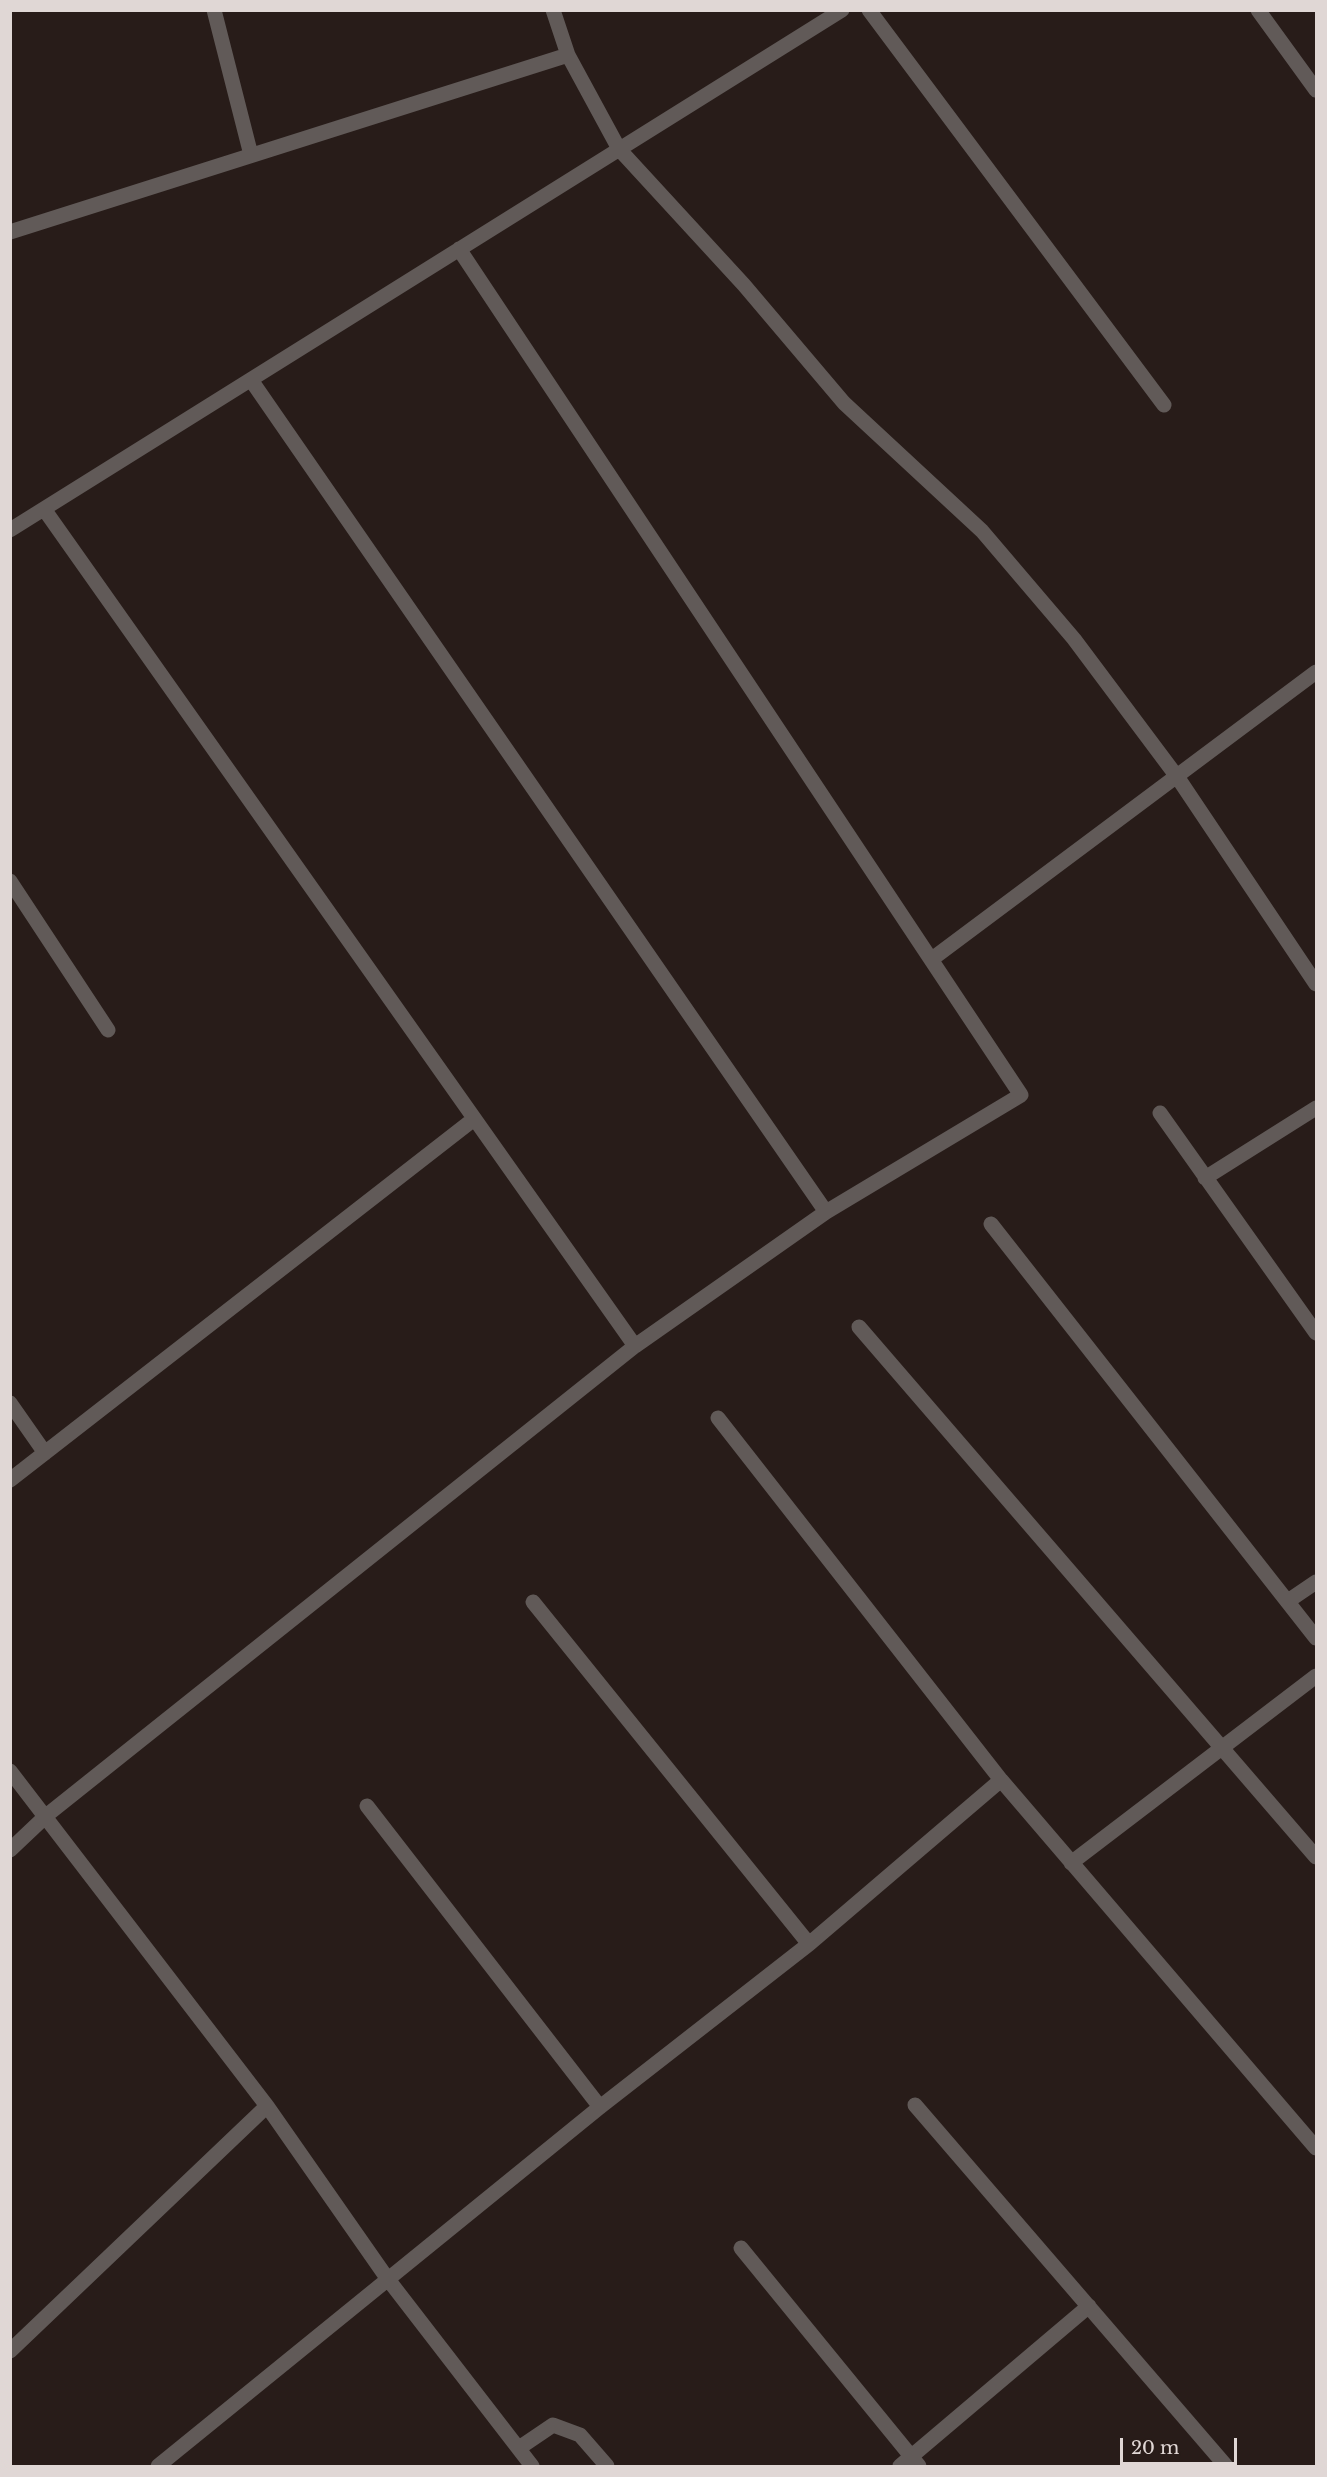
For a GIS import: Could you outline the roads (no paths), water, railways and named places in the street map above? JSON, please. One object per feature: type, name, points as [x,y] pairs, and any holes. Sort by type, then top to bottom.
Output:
[{"type":"street","points":[[214,10],[251,156]]},
{"type":"street","points":[[553,10],[568,55],[619,149],[744,285],[844,403],[982,531],[1074,639],[1178,778],[1317,984]]},
{"type":"street","points":[[10,530],[842,10]]},
{"type":"street","points":[[868,10],[1164,405]]},
{"type":"street","points":[[1258,10],[1317,90]]},
{"type":"street","points":[[10,232],[568,55]]},
{"type":"street","points":[[10,1850],[47,1815],[635,1346],[826,1212],[1022,1095],[459,249]]},
{"type":"street","points":[[251,380],[826,1212]]},
{"type":"street","points":[[44,509],[635,1346]]},
{"type":"street","points":[[932,959],[1178,778],[1317,672]]},
{"type":"street","points":[[10,881],[108,1030]]},
{"type":"street","points":[[1205,1178],[1317,1108]]},
{"type":"street","points":[[1160,1113],[1317,1333]]},
{"type":"street","points":[[10,1480],[474,1119]]},
{"type":"street","points":[[991,1224],[1317,1638]]},
{"type":"street","points":[[859,1327],[1317,1857]]},
{"type":"street","points":[[10,1403],[45,1454]]},
{"type":"street","points":[[718,1418],[1001,1779],[1317,2148]]},
{"type":"street","points":[[1288,1601],[1317,1582]]},
{"type":"street","points":[[533,1602],[809,1944]]},
{"type":"street","points":[[1071,1863],[1317,1676]]},
{"type":"street","points":[[10,1771],[47,1815],[267,2106],[387,2278],[532,2466]]},
{"type":"street","points":[[158,2466],[600,2107],[809,1944],[1001,1779]]},
{"type":"street","points":[[367,1806],[600,2107]]},
{"type":"street","points":[[915,2105],[1226,2466]]},
{"type":"street","points":[[10,2351],[267,2106]]},
{"type":"street","points":[[741,2248],[910,2463],[1089,2306]]},
{"type":"street","points":[[519,2448],[553,2425],[580,2435],[607,2466]]}]
